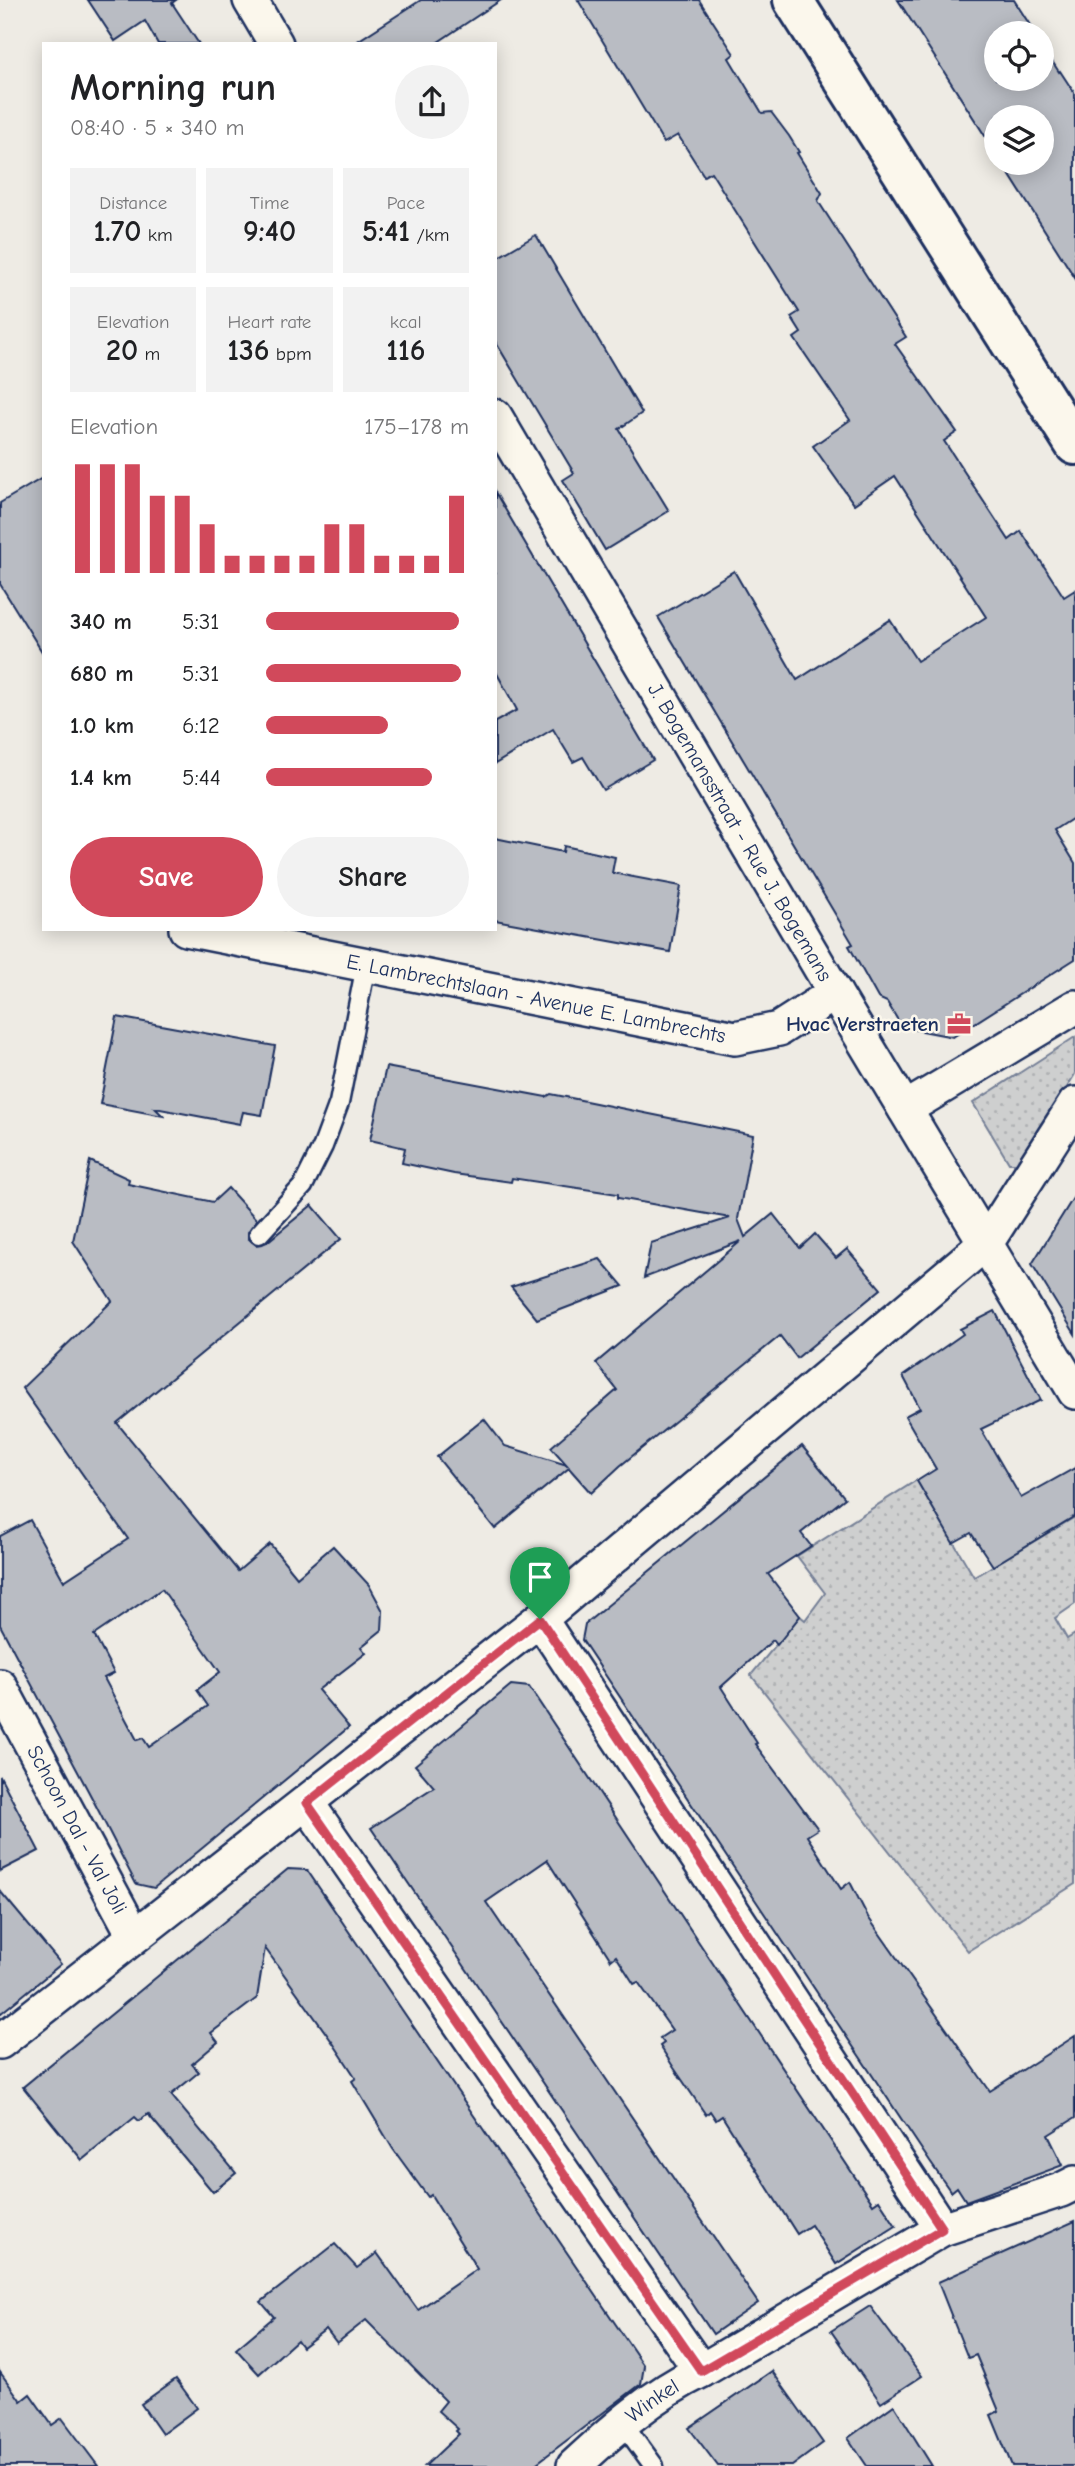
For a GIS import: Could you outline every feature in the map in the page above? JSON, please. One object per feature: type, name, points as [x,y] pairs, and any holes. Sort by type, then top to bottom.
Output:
[{"type":"street","points":[[250,0],[275,42]]},
{"type":"street","points":[[793,0],[1075,445]]},
{"type":"street","name":"J. Bogemansstraat - Rue J. Bogemans","points":[[497,419],[835,993],[1075,1392]]},
{"type":"street","name":"E. Lambrechtslaan - Avenue E. Lambrechts","points":[[203,931],[735,1038],[779,1029],[835,993]]},
{"type":"street","points":[[905,1109],[1075,1007]]},
{"type":"street","points":[[0,2042],[540,1619],[986,1242],[1075,1104]]},
{"type":"street","points":[[540,1619],[942,2229]]},
{"type":"street","name":"Schoon Dal - Val Joli","points":[[0,1686],[134,1935]]},
{"type":"street","points":[[307,1803],[701,2371]]},
{"type":"street","name":"Winkel","points":[[574,2466],[622,2422],[671,2386],[942,2229],[1075,2183]]},
{"type":"lane","points":[[259,1234],[303,1186],[323,1146],[339,1103],[366,965]]},
{"type":"lane","points":[[622,2422],[654,2466]]},
{"type":"shaded area","points":[[1075,1037],[1075,1074],[1022,1163],[1009,1163],[973,1103]]},
{"type":"shaded area","points":[[917,1480],[974,1577],[1075,1517],[1075,1604],[1055,1618],[1067,1639],[1075,1634],[1075,1884],[968,1951],[751,1675],[800,1616],[805,1620],[825,1593],[797,1556]]},
{"type":"building","points":[[88,0],[176,0],[172,3],[198,42],[157,42],[145,21],[115,41]]},
{"type":"building","points":[[421,0],[501,0],[438,42],[356,42]]},
{"type":"building","points":[[578,0],[699,0],[734,54],[729,58],[762,113],[771,112],[799,152],[797,153],[822,193],[818,201],[906,337],[895,344],[957,432],[944,441],[1009,540],[1021,531],[1064,597],[1075,590],[1075,817],[1055,830],[1075,863],[1075,959],[953,1037],[902,1027],[887,1002],[878,998],[849,946],[853,944],[658,617],[734,571],[797,680],[890,620],[917,661],[986,617],[895,476],[854,504],[813,446],[850,420],[794,338],[801,333],[791,317],[799,312],[711,172],[704,176],[678,135],[664,143]]},
{"type":"building","points":[[898,0],[1014,0],[1027,21],[984,21],[984,91],[1054,91],[1054,64],[1075,94],[1075,278],[1010,175],[1054,175],[1054,105],[984,105],[984,134]]},
{"type":"building","points":[[536,235],[642,413],[619,429],[669,511],[605,550],[563,480],[574,473],[497,344],[497,258]]},
{"type":"building","points":[[42,478],[42,652],[0,584],[0,503]]},
{"type":"building","points":[[497,495],[653,760],[603,790],[583,757],[573,762],[553,729],[497,763],[497,721],[517,710],[497,674]]},
{"type":"building","points":[[497,838],[563,852],[564,846],[615,857],[612,873],[681,886],[670,952],[497,920]]},
{"type":"building","points":[[117,1017],[275,1046],[262,1115],[243,1112],[240,1124],[155,1108],[163,1116],[100,1104]]},
{"type":"building","points":[[386,1067],[546,1097],[551,1094],[753,1135],[738,1219],[745,1237],[773,1214],[800,1248],[815,1234],[836,1258],[847,1249],[881,1289],[797,1358],[780,1336],[620,1466],[591,1493],[569,1468],[495,1529],[437,1457],[484,1419],[505,1446],[567,1465],[551,1447],[617,1390],[596,1363],[741,1241],[644,1278],[651,1243],[730,1218],[618,1198],[618,1194],[512,1178],[511,1182],[454,1174],[402,1163],[405,1148],[370,1140]]},
{"type":"building","points":[[90,1161],[129,1179],[128,1184],[213,1202],[228,1188],[257,1220],[248,1232],[248,1238],[256,1245],[267,1242],[312,1205],[341,1239],[117,1423],[238,1571],[270,1544],[297,1577],[333,1546],[369,1585],[383,1611],[382,1630],[361,1647],[366,1653],[318,1690],[349,1727],[154,1888],[136,1884],[0,1625],[0,1536],[30,1520],[64,1581],[128,1539],[22,1388],[112,1301],[73,1241]],"holes":[[[162,1589],[220,1672],[197,1690],[208,1706],[149,1747],[143,1738],[137,1740],[104,1678],[114,1673],[94,1635]]]},
{"type":"building","points":[[1075,1195],[1075,1334],[1032,1264]]},
{"type":"building","points":[[600,1259],[623,1286],[537,1319],[511,1287]]},
{"type":"building","points":[[995,1311],[1041,1400],[981,1429],[1021,1498],[1075,1468],[1075,1516],[993,1566],[971,1533],[953,1543],[917,1481],[936,1469],[905,1416],[920,1408],[903,1376],[963,1334],[960,1329]]},
{"type":"building","points":[[802,1446],[845,1498],[801,1533],[811,1546],[768,1574],[800,1616],[777,1645],[773,1640],[721,1687],[757,1743],[755,1744],[818,1829],[807,1836],[841,1889],[850,1882],[868,1917],[990,2091],[1075,2036],[1075,2118],[1048,2135],[1063,2165],[966,2201],[957,2187],[951,2192],[930,2162],[582,1640],[585,1624]]},
{"type":"building","points":[[511,1685],[529,1687],[873,2204],[879,2200],[896,2226],[836,2264],[811,2225],[797,2234],[722,2116],[716,2120],[710,2111],[706,2115],[674,2068],[660,2046],[664,2043],[660,2038],[672,2030],[638,1982],[634,1984],[616,1956],[611,1960],[547,1860],[486,1902],[758,2303],[713,2334],[371,1828],[434,1787],[415,1765]]},
{"type":"building","points":[[0,1776],[39,1851],[0,1871]]},
{"type":"building","points":[[288,1869],[307,1870],[644,2366],[641,2384],[533,2466],[425,2466],[459,2434],[456,2431],[458,2429],[438,2411],[446,2401],[366,2320],[337,2343],[326,2329],[302,2347],[297,2340],[259,2374],[236,2349],[274,2317],[261,2302],[335,2244],[357,2268],[377,2253],[418,2310],[477,2269],[431,2195],[428,2197],[393,2149],[352,2081],[356,2078],[333,2043],[265,1948],[257,1998],[211,2033],[218,2042],[192,2064],[199,2072],[171,2095],[236,2173],[213,2192],[148,2114],[139,2121],[135,2117],[82,2160],[23,2087]]},
{"type":"building","points":[[0,1891],[61,1964],[0,2014]]},
{"type":"building","points":[[1075,2221],[1075,2466],[1012,2466],[991,2415],[999,2411],[976,2355],[968,2358],[938,2282]]},
{"type":"building","points":[[870,2306],[922,2376],[881,2403],[831,2331]]},
{"type":"building","points":[[772,2371],[823,2443],[792,2466],[718,2466],[689,2428]]},
{"type":"building","points":[[0,2372],[21,2401],[30,2394],[52,2425],[62,2418],[98,2466],[0,2466]]},
{"type":"building","points":[[176,2379],[197,2408],[162,2434],[141,2404]]},
{"type":"building","points":[[894,2405],[932,2466],[867,2466],[848,2438]]},
{"type":"place","name":"Hvac Verstraeten","points":[[959,1024]]},
{"type":"route","points":[[540,1619],[942,2229],[701,2371],[307,1803],[540,1619]]}]
